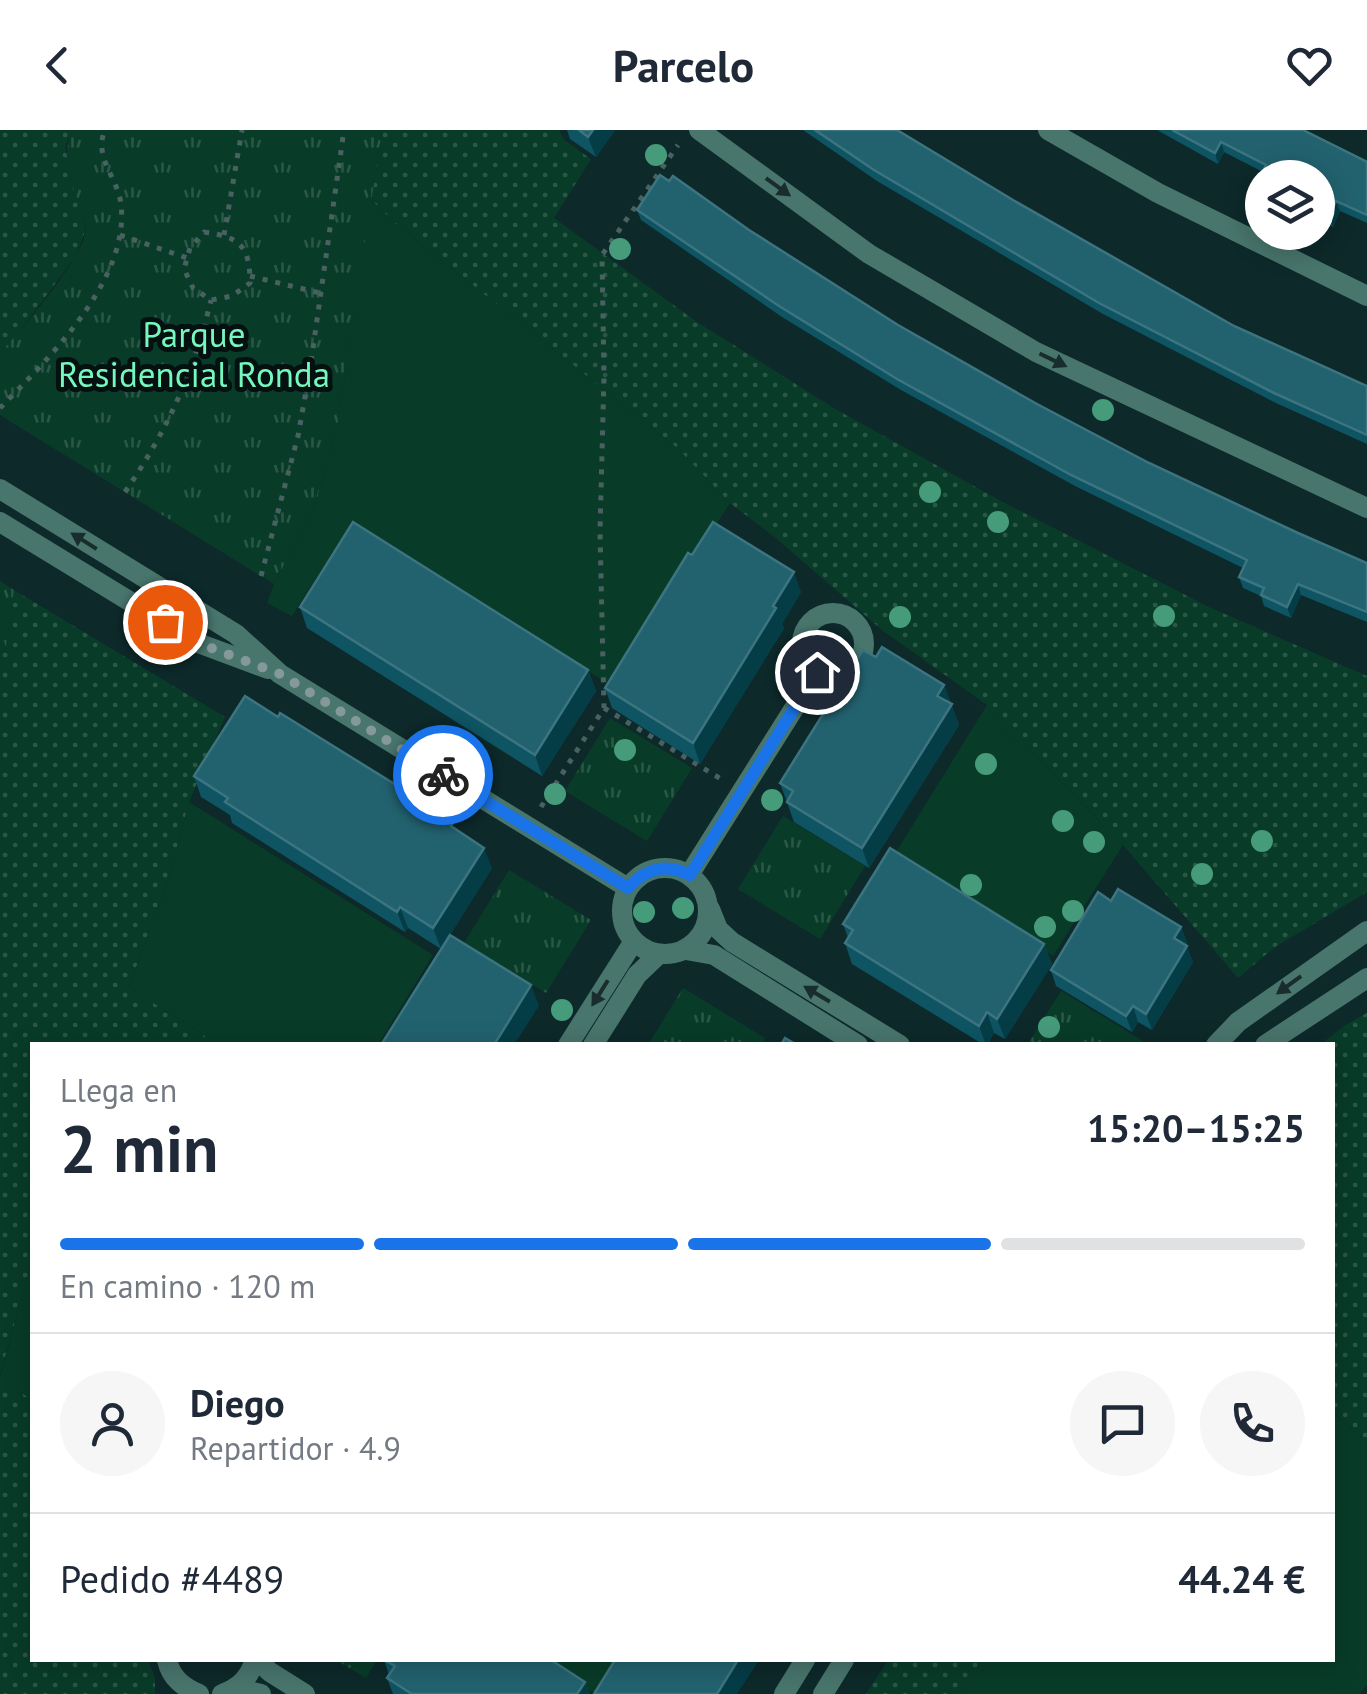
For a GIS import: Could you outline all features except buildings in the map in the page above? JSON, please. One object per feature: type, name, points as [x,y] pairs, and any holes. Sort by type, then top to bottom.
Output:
[{"type":"street","points":[[699,130],[870,254],[1036,352],[1367,508]]},
{"type":"street","points":[[1048,130],[1158,193],[1367,296]]},
{"type":"street","points":[[0,489],[236,634],[280,674],[628,888]]},
{"type":"street","points":[[0,522],[198,643],[280,674]]},
{"type":"street","points":[[690,875],[817,672]]},
{"type":"street","points":[[853,1042],[714,954],[686,950],[659,954],[645,949],[634,941],[622,915],[628,888],[649,871],[663,868],[690,875],[705,892],[718,929],[732,942],[895,1042]]},
{"type":"street","points":[[686,950],[704,930],[708,904]]},
{"type":"street","points":[[1219,1042],[1238,1022],[1367,931]]},
{"type":"street","points":[[570,1042],[634,941]]},
{"type":"street","points":[[595,1042],[637,975],[659,954]]},
{"type":"street","points":[[1270,1042],[1367,978]]},
{"type":"street","points":[[168,1662],[175,1678],[189,1692]]},
{"type":"street","points":[[229,1691],[245,1680],[255,1662]]},
{"type":"street","points":[[258,1662],[306,1694]]},
{"type":"street","points":[[784,1694],[804,1662]]},
{"type":"street","points":[[823,1694],[843,1662]]},
{"type":"street","points":[[229,1691],[261,1694]]},
{"type":"path","points":[[0,408],[86,313],[109,268],[120,235],[121,202],[102,154],[106,130]]},
{"type":"path","points":[[224,235],[242,130]]},
{"type":"path","points":[[261,576],[298,436],[344,130]]},
{"type":"path","points":[[528,827],[604,708],[600,531],[602,254],[678,146]]},
{"type":"path","points":[[204,232],[224,235],[242,244],[250,263],[250,283],[232,296],[211,300],[193,288],[184,269],[186,258],[204,232]]},
{"type":"path","points":[[120,235],[186,258]]},
{"type":"path","points":[[250,276],[321,293]]},
{"type":"path","points":[[126,492],[155,448],[176,404],[199,349],[211,300]]},
{"type":"path","points":[[604,708],[741,791]]},
{"type":"green space","points":[[0,130],[71,130],[65,148],[86,229],[76,256],[0,353]]},
{"type":"green space","name":"Parque Residencial Ronda","points":[[71,130],[382,130],[338,422],[315,506],[274,584],[0,415],[0,353],[75,258],[86,230],[68,169]]},
{"type":"green space","points":[[382,130],[559,130],[564,140],[591,159],[554,218],[697,322],[837,410],[1001,501],[1209,607],[1367,676],[1367,892],[1275,947],[1238,978],[1123,845],[1031,751],[999,725],[987,705],[882,630],[730,503],[677,448],[371,200]]},
{"type":"green space","points":[[371,200],[677,448],[730,503],[613,686],[348,528],[292,616],[267,603],[315,506],[338,422]]},
{"type":"green space","points":[[0,581],[14,590],[6,646],[0,660]]},
{"type":"green space","points":[[14,590],[225,717],[189,802],[170,875],[129,987],[214,1042],[30,1042],[30,1268],[0,1375],[0,660],[6,646]]},
{"type":"green space","points":[[987,705],[1005,731],[1031,751],[1123,845],[1053,956],[893,857]]},
{"type":"green space","points":[[610,718],[692,768],[647,841],[565,791]]},
{"type":"green space","points":[[189,802],[433,955],[380,1042],[214,1042],[129,987],[170,875]]},
{"type":"green space","points":[[783,816],[865,866],[820,939],[738,889]]},
{"type":"green space","points":[[509,870],[591,920],[546,993],[464,943]]},
{"type":"green space","points":[[683,988],[765,1038],[763,1042],[650,1042]]},
{"type":"green space","points":[[1061,991],[1143,1041],[1142,1042],[1029,1042]]},
{"type":"green space","points":[[1367,1013],[1367,1443],[1335,1415],[1335,1042],[1324,1042]]},
{"type":"green space","points":[[30,1268],[30,1399],[0,1377]]},
{"type":"green space","points":[[0,1377],[30,1399],[30,1662],[149,1662],[155,1678],[155,1694],[0,1694]]},
{"type":"green space","points":[[1335,1415],[1367,1443],[1367,1685],[1359,1694],[962,1694],[990,1662],[1335,1662]]},
{"type":"green space","points":[[339,1662],[376,1662],[366,1678]]},
{"type":"green space","points":[[543,1662],[619,1662],[599,1694]]},
{"type":"green space","points":[[887,1662],[990,1662],[962,1694],[866,1694]]},
{"type":"way so far","points":[[165,622],[198,643],[280,674],[443,775]]},
{"type":"route","points":[[443,775],[628,888],[649,871],[663,868],[690,875],[817,672]]}]
